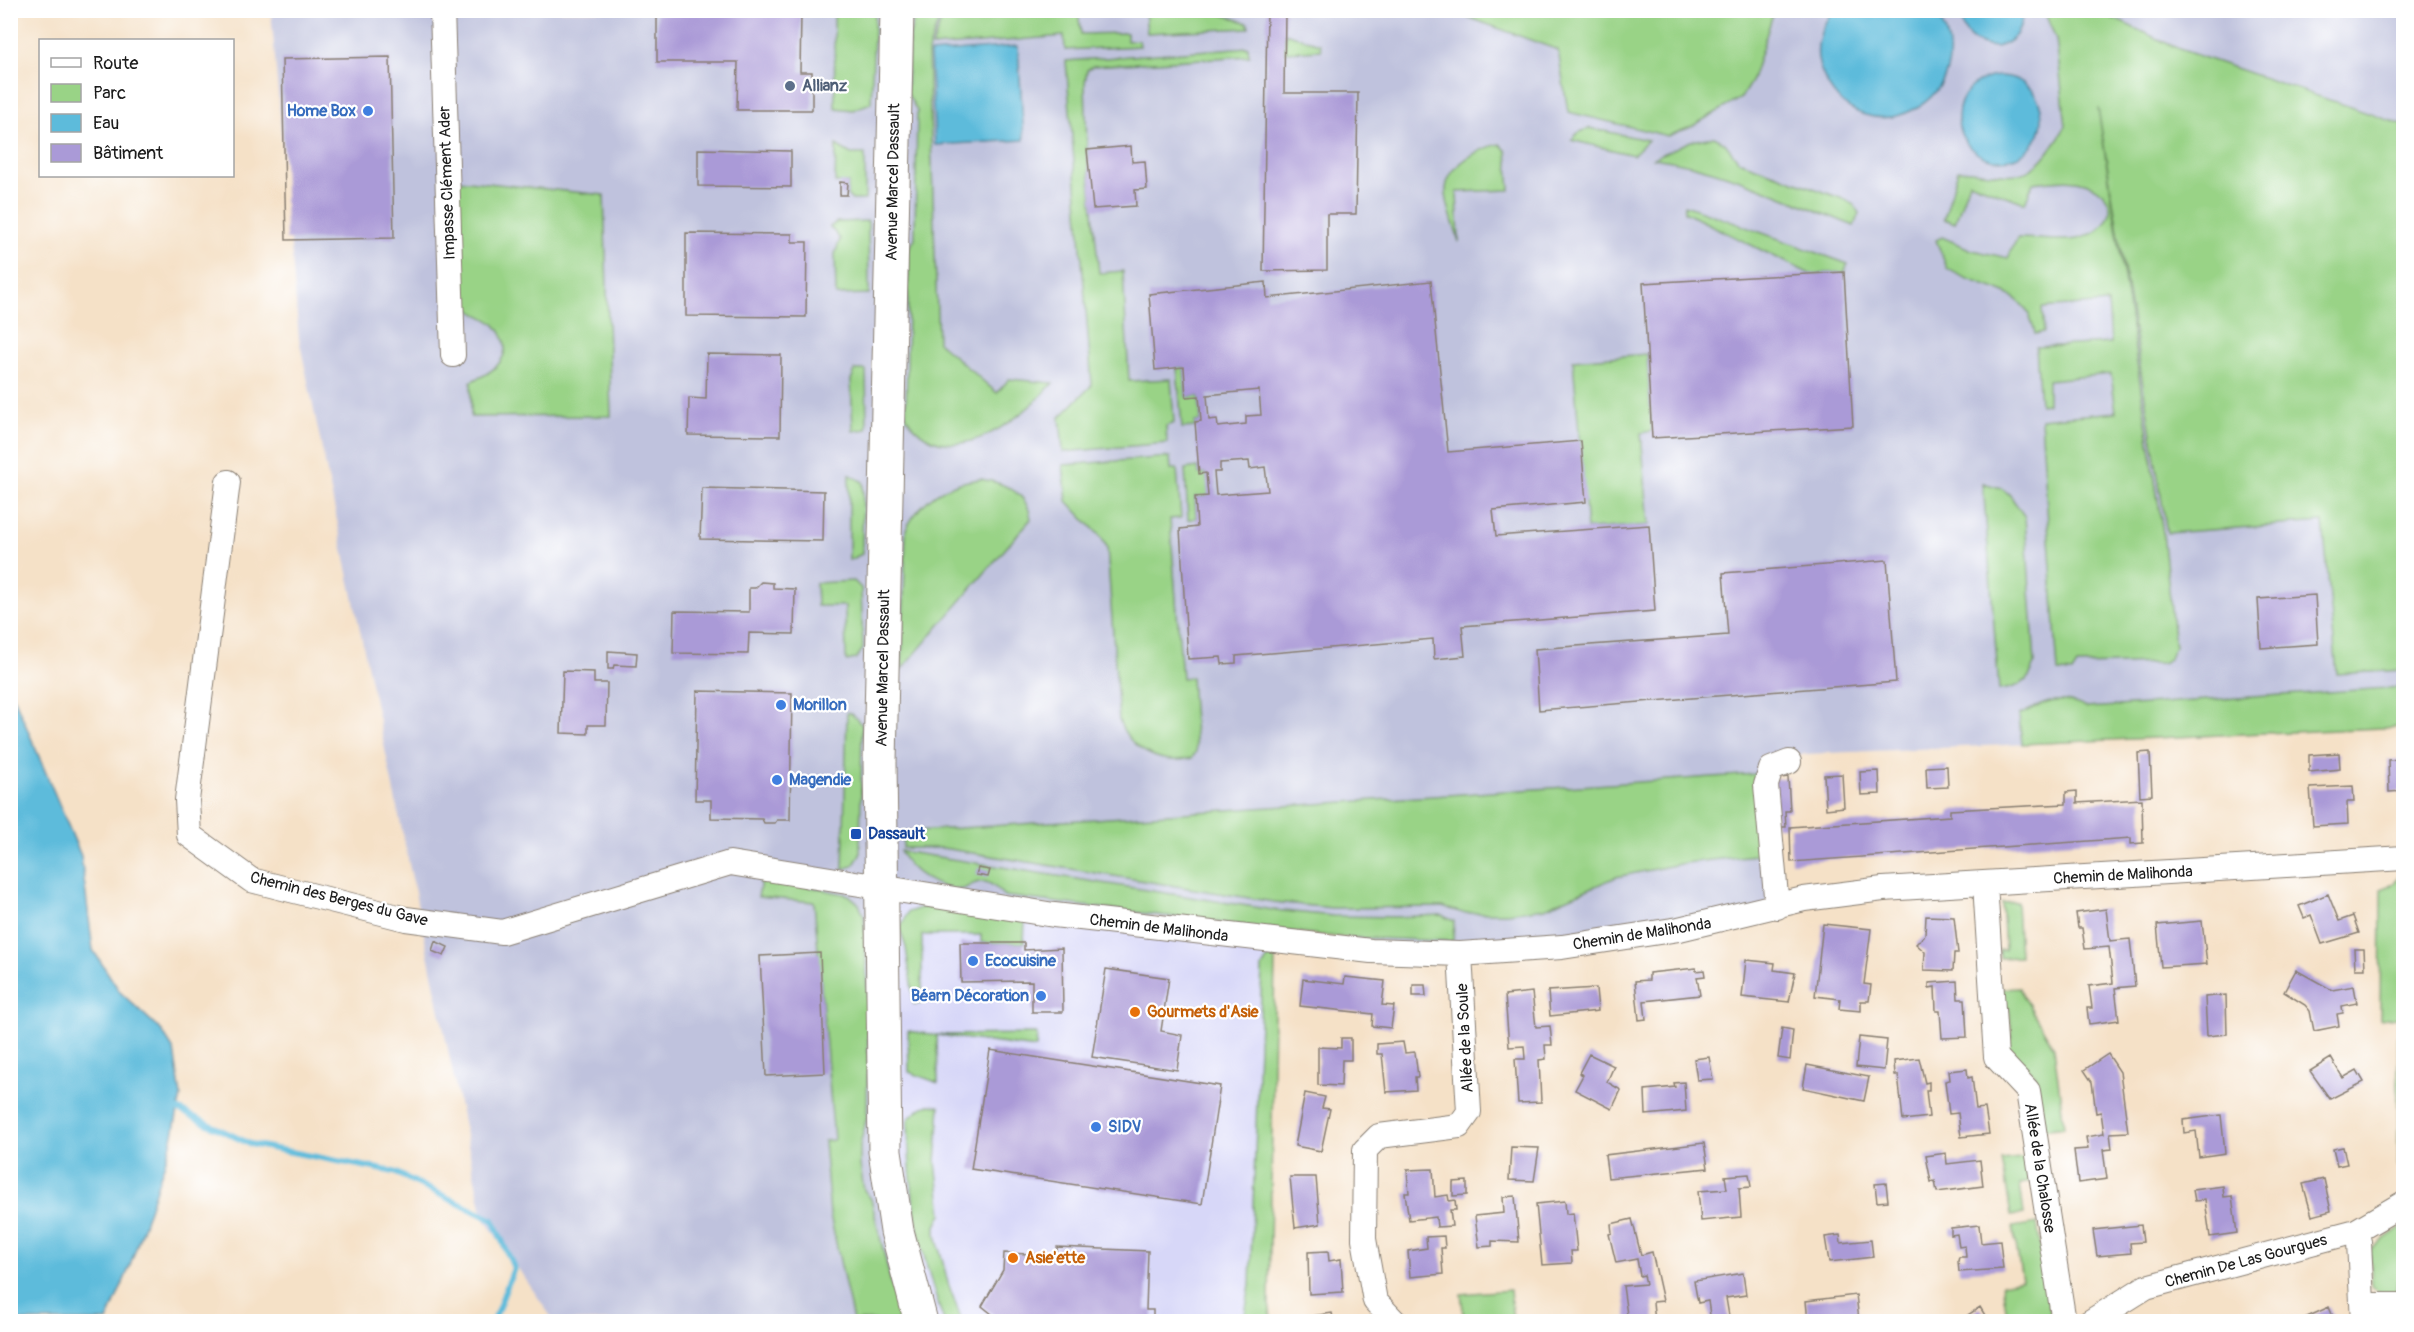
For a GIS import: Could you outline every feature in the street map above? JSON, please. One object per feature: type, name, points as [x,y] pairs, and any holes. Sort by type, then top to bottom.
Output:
[{"type":"street","name":"Impasse Clément Ader","points":[[442,10],[453,356]]},
{"type":"street","name":"Avenue Marcel Dassault","points":[[897,10],[880,762],[885,1151],[897,1231],[921,1322]]},
{"type":"street","name":"Chemin des Berges du Gave","points":[[228,482],[187,812],[189,836],[251,880],[406,919],[502,932],[730,863],[881,888]]},
{"type":"street","points":[[1777,907],[1766,785],[1771,769],[1789,762]]},
{"type":"street","name":"Chemin de Malihonda","points":[[881,888],[1054,915],[1271,941],[1371,951],[1460,954],[1574,945],[1679,929],[1804,899],[1883,889],[2403,858]]},
{"type":"street","name":"Allée de la Chalosse","points":[[1985,884],[1996,1057],[2028,1091],[2064,1322]]},
{"type":"street","name":"Allée de la Soule","points":[[1395,1322],[1375,1300],[1365,1239],[1365,1150],[1379,1136],[1459,1126],[1469,1112],[1460,954]]},
{"type":"street","name":"Chemin De Las Gourgues","points":[[2090,1322],[2146,1287],[2356,1231],[2403,1203]]},
{"type":"street","points":[[2356,1231],[2359,1242],[2363,1313],[2403,1305]]},
{"type":"shaded area","points":[[271,11],[2403,11],[2403,727],[1760,756],[1771,908],[1489,954],[881,888],[910,1322],[554,1321],[483,1217],[299,339]]},
{"type":"shaded area","points":[[881,888],[1271,941],[1261,1255],[1264,1321],[910,1321],[897,1231]]},
{"type":"green space","points":[[945,10],[1048,10],[1049,13],[1078,11],[1081,34],[1127,33],[1127,41],[1139,40],[1140,46],[1065,50],[1064,36],[932,47]]},
{"type":"green space","points":[[1448,10],[1774,11],[1752,80],[1741,98],[1691,127],[1668,136],[1568,112],[1558,50]]},
{"type":"green space","points":[[834,11],[875,11],[871,103],[853,110],[835,108]]},
{"type":"green space","points":[[916,11],[942,11],[928,51],[938,342],[997,393],[1009,379],[1053,383],[1039,398],[1002,427],[982,437],[962,443],[941,442],[923,434],[906,417],[909,249],[915,238],[917,111],[907,93],[909,39]]},
{"type":"green space","points":[[1145,11],[1212,11],[1248,23],[1249,28],[1147,33]]},
{"type":"green space","points":[[2044,11],[2098,11],[2179,49],[2403,125],[2403,670],[2337,674],[2323,522],[2167,533],[2098,108],[2163,533],[2175,647],[2170,658],[2163,663],[2077,665],[2072,673],[2058,672],[2041,419],[2116,412],[2111,374],[2048,380],[2048,404],[2040,405],[2036,347],[2111,343],[2108,303],[2042,308],[2044,332],[2035,334],[2030,317],[2022,305],[2012,297],[1960,276],[1947,268],[1936,240],[1942,237],[1972,250],[2008,258],[2017,238],[2077,239],[2094,233],[2106,221],[2110,207],[2100,191],[2085,183],[2068,180],[2033,183],[2025,203],[1969,182],[1955,223],[1944,219],[1958,170],[2010,174],[2032,169],[2042,160],[2066,126],[2056,39]]},
{"type":"green space","points":[[1285,33],[1320,44],[1321,50],[1284,52]]},
{"type":"green space","points":[[1248,47],[1249,56],[1093,66],[1087,70],[1085,83],[1087,150],[1099,273],[1123,271],[1129,381],[1171,379],[1174,423],[1166,426],[1167,443],[1063,452],[1060,417],[1092,385],[1066,61]]},
{"type":"green space","points":[[1589,128],[1648,140],[1633,155],[1571,140],[1578,133]]},
{"type":"green space","points":[[1714,137],[1724,142],[1739,161],[1846,200],[1854,205],[1859,213],[1854,226],[1730,177],[1679,162],[1653,158],[1691,141]]},
{"type":"green space","points":[[1500,144],[1507,151],[1510,190],[1457,192],[1459,242],[1447,203],[1447,182],[1451,174],[1465,160]]},
{"type":"green space","points":[[836,145],[851,154],[865,154],[865,200],[852,200],[847,195],[848,183],[835,183]]},
{"type":"green space","points":[[458,180],[604,195],[611,416],[471,417],[471,381],[496,367],[504,353],[505,345],[496,326],[472,311],[460,297]]},
{"type":"green space","points":[[1685,205],[1848,264],[1844,272],[1810,274],[1684,212]]},
{"type":"green space","points":[[868,221],[869,294],[836,295],[835,254],[840,239],[830,227],[837,222]]},
{"type":"green space","points":[[1647,354],[1652,431],[1641,433],[1649,525],[1587,529],[1573,360]]},
{"type":"green space","points":[[1177,367],[1184,367],[1186,397],[1199,396],[1201,421],[1195,422],[1195,427],[1182,428]]},
{"type":"green space","points":[[855,370],[866,370],[867,429],[853,431],[851,380]]},
{"type":"green space","points":[[1170,457],[1171,469],[1177,469],[1181,518],[1170,519],[1182,678],[1191,677],[1196,752],[1192,758],[1180,760],[1158,757],[1138,747],[1124,731],[1119,720],[1107,547],[1101,537],[1067,501],[1063,465]]},
{"type":"green space","points":[[1198,467],[1199,474],[1206,473],[1210,496],[1195,497],[1196,518],[1188,520],[1185,469]]},
{"type":"green space","points":[[849,474],[863,482],[862,554],[849,560]]},
{"type":"green space","points":[[981,479],[999,483],[1014,491],[1025,502],[1031,519],[902,669],[906,529],[912,518],[928,500],[937,494],[957,484]]},
{"type":"green space","points":[[1983,483],[2001,488],[2009,494],[2025,517],[2035,664],[2030,676],[2022,683],[2012,688],[1999,690]]},
{"type":"green space","points":[[854,581],[861,588],[863,649],[856,659],[846,661],[845,606],[817,606],[816,583]]},
{"type":"green space","points":[[2403,687],[2403,727],[2022,744],[2019,715],[2052,701],[2068,701],[2087,708]]},
{"type":"green space","points":[[847,712],[862,725],[860,855],[853,866],[843,869]]},
{"type":"green space","points":[[1756,774],[1764,854],[1685,863],[1616,877],[1545,908],[1508,913],[1463,913],[1442,907],[1332,908],[1274,902],[942,848],[903,848],[903,832]]},
{"type":"green space","points":[[900,851],[1273,910],[1333,916],[1441,915],[1454,921],[1453,941],[1337,937],[1004,896],[992,885],[984,882],[963,889],[954,889],[926,879],[910,866]]},
{"type":"green space","points":[[2401,873],[2404,873],[2404,1165],[2398,1166],[2398,1017],[2380,1019],[2381,889],[2394,884]]},
{"type":"green space","points":[[768,878],[849,895],[859,904],[864,917],[868,1016],[867,1116],[860,1145],[860,1165],[864,1190],[871,1199],[900,1321],[853,1321],[830,1215],[824,1141],[834,1140],[814,902],[758,897],[761,881]]},
{"type":"green space","points":[[2017,902],[2020,957],[2000,958],[2000,950],[2005,950],[2002,903]]},
{"type":"green space","points":[[923,907],[1025,921],[1024,943],[981,943],[981,935],[922,935],[922,1003],[914,1004],[906,948],[900,929],[908,912]]},
{"type":"green space","points":[[1275,956],[1269,1304],[1272,1321],[1244,1321],[1250,1284],[1262,967],[1267,959]]},
{"type":"green space","points":[[2019,988],[2054,1048],[2064,1127],[2042,1130],[2036,1076],[2007,1050],[2006,1038],[2012,1037],[2009,1008],[2002,1008],[2001,989]]},
{"type":"green space","points":[[908,1031],[937,1035],[938,1083],[909,1072]]},
{"type":"green space","points":[[1037,1034],[1036,1048],[937,1035]]},
{"type":"green space","points":[[929,1105],[940,1106],[936,1162],[942,1214],[936,1226],[936,1235],[948,1283],[962,1321],[944,1321],[921,1245],[913,1198],[908,1119],[921,1108]]},
{"type":"green space","points":[[2029,1157],[2032,1182],[2020,1184],[2024,1214],[2011,1216],[2002,1160]]},
{"type":"green space","points":[[2037,1223],[2050,1321],[2008,1321],[2002,1284],[2022,1280],[2013,1227]]},
{"type":"green space","points":[[2403,1226],[2403,1281],[2397,1282],[2396,1294],[2381,1294],[2372,1286],[2370,1249]]},
{"type":"green space","points":[[1510,1290],[1513,1321],[1452,1321],[1464,1318],[1461,1294]]},
{"type":"water","points":[[1833,11],[1935,11],[1948,42],[1947,70],[1934,93],[1914,110],[1889,117],[1863,114],[1839,99],[1821,70],[1818,55],[1821,31]]},
{"type":"water","points":[[1962,11],[2022,11],[2021,24],[2016,34],[2008,42],[1996,47],[1981,44],[1970,37],[1965,32],[1961,19]]},
{"type":"water","points":[[1018,46],[1024,140],[935,145],[930,53]]},
{"type":"water","points":[[2000,76],[2016,79],[2030,88],[2039,102],[2042,118],[2039,134],[2030,148],[2016,157],[2000,160],[1984,157],[1970,148],[1961,134],[1958,118],[1961,102],[1970,88],[1984,79]]},
{"type":"water","points":[[10,688],[81,856],[93,950],[120,992],[162,1031],[174,1050],[181,1096],[171,1144],[130,1266],[107,1321],[11,1321]]},
{"type":"building","points":[[1267,10],[1285,10],[1284,93],[1358,93],[1356,214],[1327,214],[1327,270],[1263,271]]},
{"type":"building","points":[[657,14],[801,15],[800,72],[812,72],[812,110],[737,110],[738,62],[657,62]]},
{"type":"building","points":[[390,57],[394,238],[286,240],[282,59]]},
{"type":"building","points":[[1131,146],[1132,162],[1145,161],[1147,189],[1135,190],[1136,206],[1093,209],[1087,150]]},
{"type":"building","points":[[698,149],[791,151],[791,187],[698,186]]},
{"type":"building","points":[[840,182],[848,183],[847,195],[840,195]]},
{"type":"building","points":[[686,233],[792,234],[792,242],[807,242],[806,317],[686,316]]},
{"type":"building","points":[[1844,272],[1853,426],[1652,438],[1643,283]]},
{"type":"building","points":[[1431,281],[1448,452],[1581,441],[1586,502],[1493,510],[1496,536],[1649,525],[1655,611],[1462,626],[1465,656],[1434,659],[1433,639],[1236,656],[1236,663],[1222,664],[1221,657],[1188,659],[1180,529],[1197,527],[1195,497],[1208,496],[1206,473],[1199,474],[1195,422],[1201,421],[1199,396],[1186,397],[1184,367],[1155,370],[1149,294],[1266,282],[1267,298]],"holes":[[[1259,390],[1261,415],[1246,416],[1246,424],[1218,427],[1217,419],[1209,420],[1207,395]],[[1249,461],[1250,469],[1265,467],[1268,491],[1216,495],[1214,472],[1220,472],[1220,463]]]},
{"type":"building","points":[[707,354],[781,355],[780,436],[688,435],[689,398],[706,399]]},
{"type":"building","points":[[702,488],[824,491],[823,541],[700,539]]},
{"type":"building","points":[[1887,560],[1896,682],[1539,710],[1535,649],[1728,635],[1723,573]]},
{"type":"building","points":[[761,582],[773,583],[773,588],[795,589],[794,634],[749,633],[748,654],[673,653],[674,611],[749,612],[749,588],[755,588]]},
{"type":"building","points":[[2315,595],[2318,644],[2261,648],[2258,599]]},
{"type":"building","points":[[608,651],[637,653],[636,666],[614,665],[613,669],[608,669]]},
{"type":"building","points":[[563,671],[594,672],[594,683],[607,683],[606,725],[588,725],[588,734],[561,733]]},
{"type":"building","points":[[697,691],[792,693],[790,820],[764,823],[762,819],[711,818],[711,800],[695,800]]},
{"type":"building","points":[[2150,752],[2152,795],[2140,796],[2138,753]]},
{"type":"building","points":[[2339,753],[2340,769],[2309,772],[2309,755]]},
{"type":"building","points":[[2403,759],[2403,791],[2389,792],[2388,760]]},
{"type":"building","points":[[1947,766],[1948,787],[1927,788],[1926,767]]},
{"type":"building","points":[[1879,771],[1880,794],[1861,795],[1860,772]]},
{"type":"building","points":[[1842,774],[1844,807],[1826,809],[1824,775]]},
{"type":"building","points":[[1788,777],[1790,811],[1785,811],[1786,827],[1776,827],[1773,779]]},
{"type":"building","points":[[2353,786],[2354,802],[2347,802],[2348,824],[2313,826],[2310,788]]},
{"type":"building","points":[[2077,791],[2077,803],[2142,799],[2143,843],[2131,844],[2131,838],[1791,862],[1790,827],[1950,816],[1950,810],[2066,804],[2066,792]]},
{"type":"building","points":[[978,868],[990,870],[988,877],[976,875]]},
{"type":"building","points":[[2328,894],[2339,921],[2353,916],[2359,933],[2322,944],[2311,915],[2304,918],[2299,906]]},
{"type":"building","points":[[2106,909],[2110,941],[2130,939],[2135,986],[2115,988],[2119,1020],[2089,1024],[2087,1008],[2092,1008],[2089,986],[2113,983],[2111,964],[2109,947],[2085,949],[2082,928],[2078,928],[2076,913]]},
{"type":"building","points":[[1926,916],[1954,917],[1958,953],[1954,953],[1953,971],[1924,970],[1925,952],[1916,944],[1925,935]]},
{"type":"building","points":[[2202,921],[2207,964],[2161,967],[2157,925]]},
{"type":"building","points":[[1823,924],[1871,929],[1864,984],[1871,985],[1869,1001],[1861,1001],[1861,1011],[1839,1009],[1840,999],[1815,996]]},
{"type":"building","points":[[435,941],[448,947],[444,956],[432,951]]},
{"type":"building","points":[[960,943],[1024,943],[1024,950],[1062,948],[1063,1012],[1032,1012],[1032,981],[961,982]]},
{"type":"building","points":[[2354,949],[2364,949],[2365,969],[2355,969]]},
{"type":"building","points":[[820,953],[825,1073],[766,1076],[760,956]]},
{"type":"building","points":[[1746,960],[1775,963],[1774,970],[1795,973],[1789,1002],[1742,997]]},
{"type":"building","points":[[1696,968],[1696,971],[1704,970],[1705,976],[1697,977],[1700,995],[1644,1001],[1646,1019],[1639,1020],[1635,981],[1649,980],[1649,973]]},
{"type":"building","points":[[1106,969],[1169,978],[1161,1031],[1182,1035],[1177,1070],[1092,1057]]},
{"type":"building","points":[[2296,970],[2332,990],[2354,986],[2357,1003],[2342,1006],[2343,1013],[2337,1014],[2339,1026],[2314,1031],[2310,1011],[2305,1005],[2284,992]]},
{"type":"building","points":[[1345,977],[1385,981],[1382,1005],[1394,1006],[1391,1028],[1372,1026],[1373,1014],[1300,1006],[1303,979],[1344,984]]},
{"type":"building","points":[[1957,981],[1958,999],[1965,999],[1967,1037],[1942,1038],[1940,1011],[1936,1011],[1935,987],[1929,988],[1929,983]]},
{"type":"building","points":[[1413,985],[1425,985],[1426,996],[1413,996]]},
{"type":"building","points":[[1596,988],[1598,1011],[1550,1016],[1548,991]]},
{"type":"building","points":[[1532,992],[1536,1027],[1550,1026],[1552,1045],[1545,1045],[1546,1059],[1539,1060],[1541,1102],[1518,1103],[1515,1059],[1525,1059],[1524,1046],[1509,1047],[1505,995]]},
{"type":"building","points":[[2226,995],[2227,1034],[2207,1036],[2205,997]]},
{"type":"building","points":[[1782,1028],[1793,1030],[1790,1060],[1778,1058]]},
{"type":"building","points":[[1859,1037],[1887,1040],[1884,1070],[1856,1067]]},
{"type":"building","points":[[1341,1038],[1351,1038],[1351,1060],[1342,1060],[1341,1086],[1318,1085],[1318,1047],[1341,1048]]},
{"type":"building","points":[[1403,1042],[1405,1053],[1415,1052],[1418,1077],[1415,1077],[1416,1090],[1386,1092],[1382,1054],[1377,1054],[1377,1044]]},
{"type":"building","name":"SIDV","points":[[990,1050],[1220,1086],[1202,1204],[971,1169]]},
{"type":"building","points":[[1589,1054],[1614,1066],[1607,1082],[1621,1090],[1612,1109],[1575,1090],[1583,1075],[1579,1073]]},
{"type":"building","points":[[2108,1054],[2120,1072],[2128,1132],[2110,1133],[2112,1149],[2103,1150],[2107,1179],[2078,1183],[2074,1150],[2088,1149],[2086,1137],[2104,1134],[2101,1112],[2096,1113],[2092,1082],[2084,1070]]},
{"type":"building","points":[[1709,1057],[1713,1079],[1697,1080],[1694,1059]]},
{"type":"building","points":[[1919,1058],[1925,1083],[1929,1082],[1929,1090],[1926,1090],[1929,1117],[1903,1120],[1898,1075],[1895,1075],[1894,1061]]},
{"type":"building","points":[[2331,1058],[2343,1078],[2357,1070],[2364,1082],[2330,1099],[2310,1071]]},
{"type":"building","points":[[1807,1065],[1869,1077],[1864,1101],[1803,1088]]},
{"type":"building","points":[[1967,1069],[1968,1078],[1972,1077],[1976,1109],[1985,1108],[1989,1134],[1961,1137],[1958,1113],[1949,1114],[1945,1081],[1950,1080],[1949,1071]]},
{"type":"building","points":[[1684,1082],[1686,1111],[1646,1115],[1645,1090],[1675,1087],[1674,1083]]},
{"type":"building","points":[[1305,1093],[1325,1097],[1322,1108],[1330,1109],[1321,1151],[1295,1146]]},
{"type":"building","points":[[2221,1115],[2225,1153],[2199,1157],[2196,1131],[2184,1133],[2183,1120]]},
{"type":"building","points":[[1704,1143],[1708,1168],[1608,1178],[1605,1155]]},
{"type":"building","points":[[1511,1147],[1539,1148],[1534,1181],[1509,1180]]},
{"type":"building","points":[[2343,1147],[2347,1164],[2337,1166],[2333,1149]]},
{"type":"building","points":[[1946,1153],[1947,1164],[1980,1160],[1983,1186],[1937,1192],[1935,1181],[1931,1182],[1926,1156]]},
{"type":"building","points":[[1433,1169],[1435,1197],[1448,1195],[1449,1201],[1455,1200],[1456,1210],[1450,1210],[1452,1226],[1437,1227],[1436,1217],[1409,1220],[1405,1193],[1409,1193],[1407,1170]]},
{"type":"building","points":[[1749,1174],[1751,1187],[1739,1188],[1741,1217],[1701,1221],[1698,1191],[1727,1189],[1725,1176]]},
{"type":"building","points":[[1290,1177],[1316,1177],[1320,1224],[1295,1228]]},
{"type":"building","points":[[2324,1179],[2331,1211],[2312,1216],[2303,1184]]},
{"type":"building","points":[[1467,1181],[1467,1195],[1453,1196],[1453,1182]]},
{"type":"building","points":[[1886,1183],[1888,1201],[1877,1202],[1875,1184]]},
{"type":"building","points":[[2223,1186],[2224,1197],[2232,1196],[2237,1233],[2210,1237],[2205,1200],[2195,1201],[2193,1190]]},
{"type":"building","points":[[1515,1196],[1519,1242],[1492,1241],[1492,1246],[1479,1247],[1475,1216],[1504,1213],[1503,1197]]},
{"type":"building","points":[[1565,1201],[1566,1214],[1573,1213],[1577,1251],[1571,1251],[1572,1263],[1542,1265],[1536,1204]]},
{"type":"building","points":[[1632,1219],[1641,1255],[1652,1252],[1663,1301],[1653,1302],[1655,1322],[1628,1322],[1623,1286],[1646,1284],[1644,1275],[1640,1276],[1637,1259],[1616,1263],[1609,1234],[1612,1233],[1611,1224]]},
{"type":"building","points":[[1979,1225],[1981,1243],[2000,1241],[2003,1269],[1959,1272],[1959,1257],[1966,1257],[1965,1246],[1959,1247],[1957,1234],[1951,1235],[1951,1228]]},
{"type":"building","points":[[2141,1225],[2143,1242],[2130,1243],[2131,1253],[2097,1256],[2093,1230]]},
{"type":"building","points":[[1840,1235],[1841,1243],[1871,1240],[1873,1257],[1829,1262],[1825,1237]]},
{"type":"building","points":[[1444,1236],[1445,1248],[1441,1248],[1443,1274],[1410,1277],[1408,1251],[1427,1248],[1426,1237]]},
{"type":"building","points":[[1057,1247],[1148,1251],[1146,1310],[1153,1310],[1153,1322],[1002,1322],[982,1306],[1003,1270],[1004,1253],[1057,1255]]},
{"type":"building","points":[[1328,1251],[1329,1261],[1341,1259],[1343,1292],[1309,1294],[1308,1252]]},
{"type":"building","points":[[1743,1273],[1746,1295],[1726,1298],[1730,1322],[1711,1322],[1708,1301],[1698,1303],[1694,1281]]},
{"type":"building","points":[[1856,1295],[1859,1320],[1808,1322],[1806,1301]]},
{"type":"building","points":[[1980,1307],[1989,1322],[1957,1322]]},
{"type":"building","points":[[2329,1307],[2335,1322],[2296,1322]]},
{"type":"building","points":[[1332,1313],[1334,1322],[1285,1322],[1285,1320]]},
{"type":"waterway","points":[[173,1107],[250,1144],[394,1172],[493,1220],[514,1268],[493,1322]]},
{"type":"place","name":"Allianz","points":[[790,86]]},
{"type":"place","name":"Home Box","points":[[368,111]]},
{"type":"place","name":"Morillon","points":[[781,705]]},
{"type":"place","name":"Magendie","points":[[777,780]]},
{"type":"place","name":"Dassault","points":[[856,834]]},
{"type":"place","name":"Ecocuisine","points":[[973,961]]},
{"type":"place","name":"Béarn Décoration","points":[[1041,996]]},
{"type":"place","name":"Gourmets d'Asie","points":[[1135,1012]]},
{"type":"place","name":"SIDV","points":[[1096,1127]]},
{"type":"place","name":"Asie'ette","points":[[1013,1258]]}]
